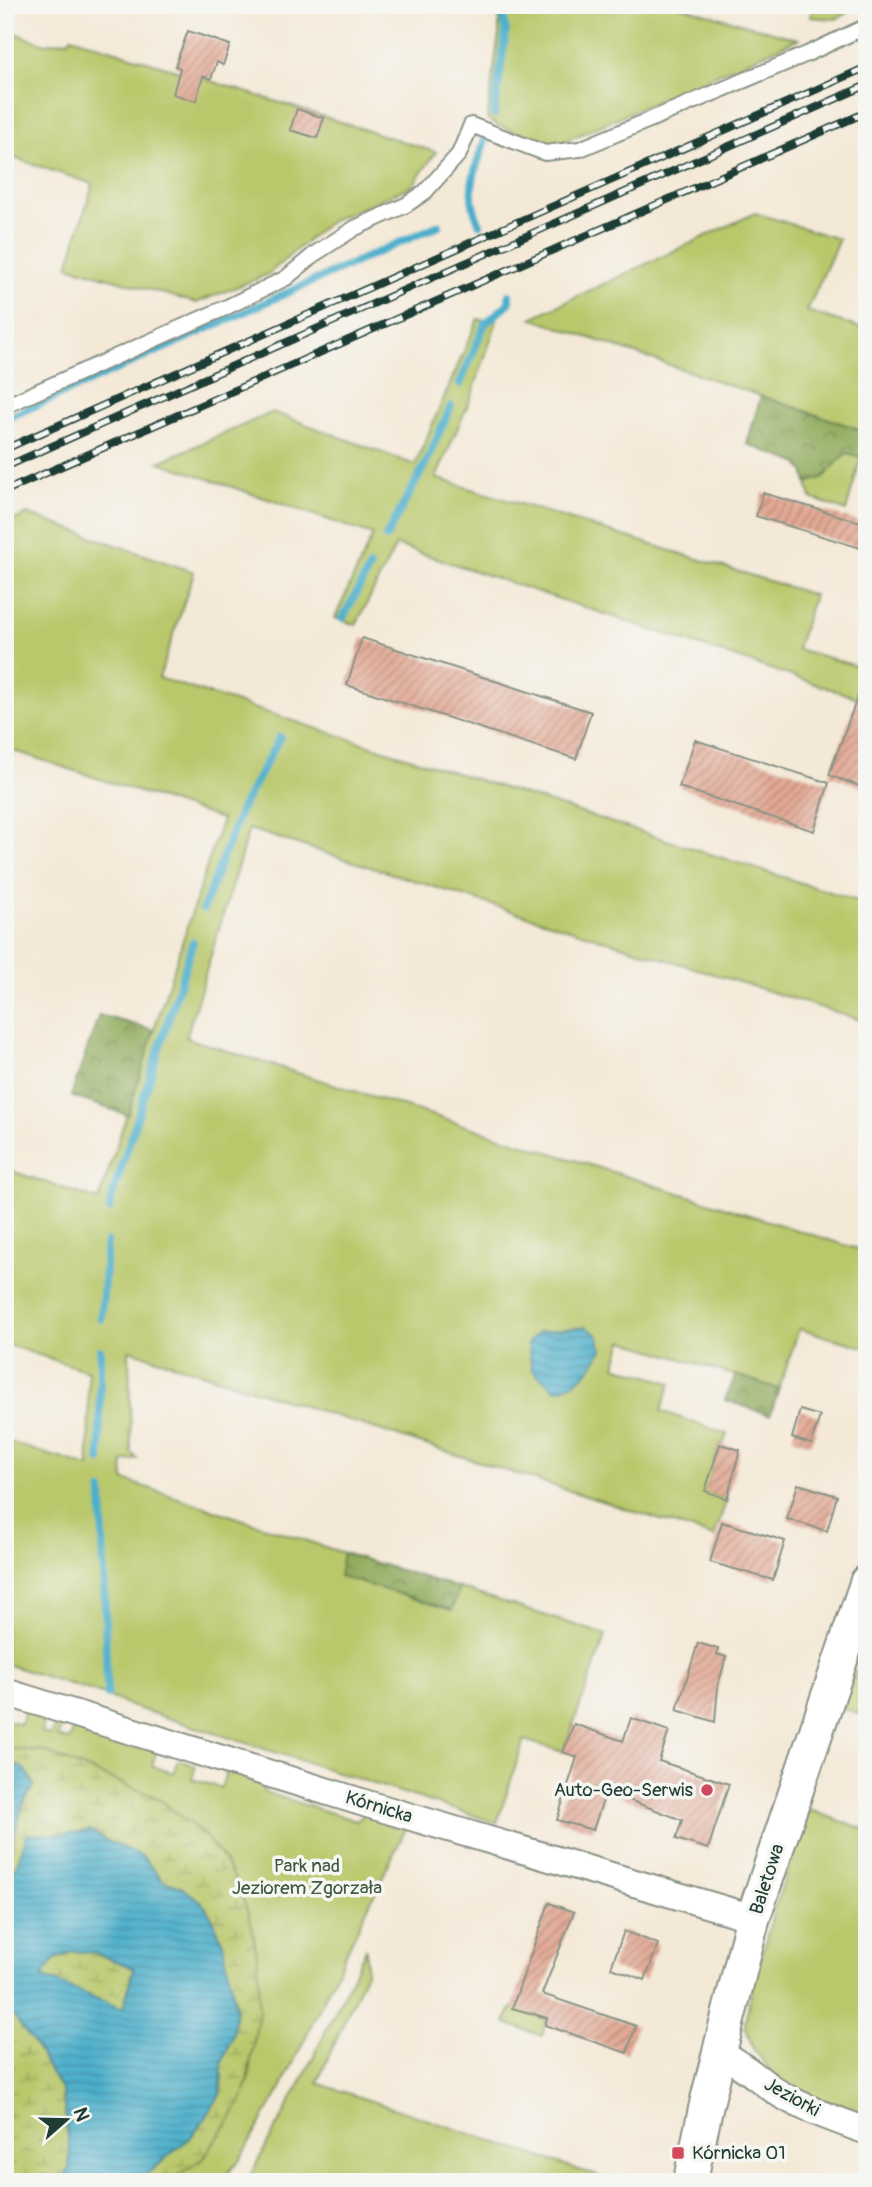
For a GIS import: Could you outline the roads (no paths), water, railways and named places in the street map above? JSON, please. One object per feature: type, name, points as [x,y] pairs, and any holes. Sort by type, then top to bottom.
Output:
[{"type":"street","name":"Baletowa","points":[[690,2182],[753,1918],[867,1582]]},
{"type":"street","name":"Kórnicka","points":[[5,1692],[398,1813],[753,1918]]},
{"type":"street","name":"Jeziorki","points":[[721,2054],[797,2103],[867,2131]]},
{"type":"lane","points":[[5,406],[286,278],[316,253],[355,228],[406,205],[425,192],[459,154],[471,125],[545,153],[580,149],[807,54],[867,26]]},
{"type":"water","points":[[586,1327],[598,1335],[602,1350],[583,1376],[556,1390],[532,1370],[528,1343],[538,1332]]},
{"type":"water","points":[[13,1763],[24,1769],[34,1786],[23,1804],[6,1866],[15,1869],[27,1835],[90,1830],[105,1840],[142,1856],[163,1881],[181,1887],[201,1901],[213,1919],[223,1943],[236,2009],[232,2038],[222,2063],[221,2093],[190,2138],[137,2182],[35,2182],[44,2175],[51,2180],[60,2180],[69,2169],[70,2153],[62,2091],[32,2041],[5,2005],[5,1764]],"holes":[[[73,1951],[95,1953],[134,1968],[123,2009],[42,1977],[54,1960]]]},
{"type":"waterway","points":[[494,114],[506,32],[501,5]]},
{"type":"waterway","points":[[480,224],[472,201],[472,190],[475,170],[486,136]]},
{"type":"waterway","points":[[5,419],[439,225]]},
{"type":"waterway","points":[[460,384],[485,324],[509,303],[509,295]]},
{"type":"waterway","points":[[386,537],[425,465],[451,406]]},
{"type":"waterway","points":[[343,618],[370,567]]},
{"type":"waterway","points":[[203,909],[242,807],[280,737]]},
{"type":"waterway","points":[[110,1209],[193,942]]},
{"type":"waterway","points":[[101,1319],[107,1242]]},
{"type":"waterway","points":[[100,1350],[100,1461]]},
{"type":"waterway","points":[[102,1491],[107,1695]]},
{"type":"railway","points":[[5,449],[867,67]]},
{"type":"railway","points":[[5,467],[867,85]]},
{"type":"railway","points":[[5,491],[867,112]]},
{"type":"place","name":"Auto-Geo-Serwis","points":[[707,1790]]},
{"type":"place","name":"Kórnicka 01","points":[[678,2153]]},
{"type":"park label","name":"Park nad Jeziorem Zgorzała","points":[[307,1877]]}]
